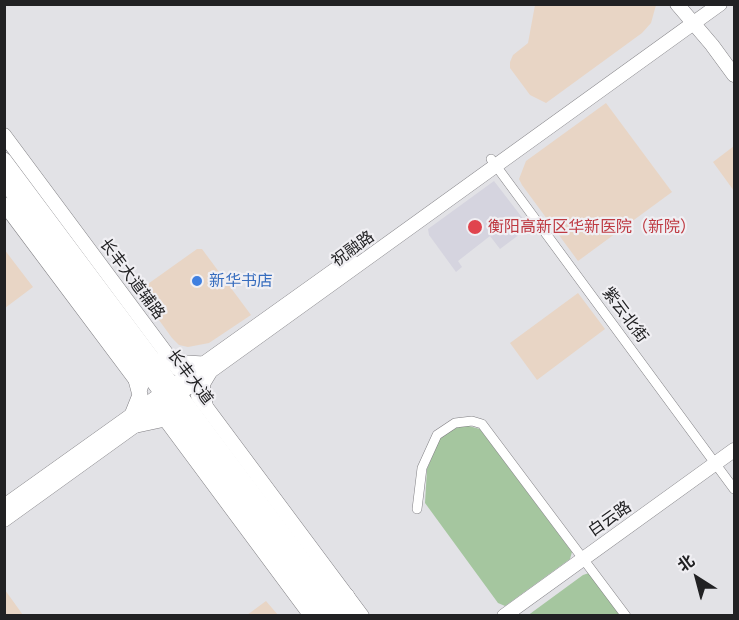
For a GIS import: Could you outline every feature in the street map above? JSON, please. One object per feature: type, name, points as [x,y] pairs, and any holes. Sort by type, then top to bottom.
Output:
[{"type":"main road","points":[[677,4],[692,16],[735,65]]},
{"type":"main road","name":"祝融路","points":[[4,506],[171,396],[709,4]]},
{"type":"main road","name":"祝融路","points":[[692,16],[720,4]]},
{"type":"main road","points":[[692,16],[735,75]]},
{"type":"main road","name":"长丰大道辅路","points":[[4,135],[174,363],[171,396],[311,615]]},
{"type":"main road","name":"长丰大道","points":[[4,160],[26,211],[156,361],[185,423],[328,615]]},
{"type":"main road","name":"长丰大道","points":[[4,181],[345,615]]},
{"type":"main road","name":"长丰大道辅路","points":[[4,204],[26,211],[136,380],[171,396],[204,405],[362,615]]},
{"type":"main road","points":[[156,361],[206,369],[202,392],[204,405]]},
{"type":"main road","points":[[134,420],[140,395],[136,380]]},
{"type":"main road","points":[[134,420],[171,396]]},
{"type":"main road","name":"祝融路","points":[[4,520],[134,420]]},
{"type":"main road","name":"白云路","points":[[516,615],[586,561],[718,466],[735,450]]},
{"type":"main road","name":"白云路","points":[[718,466],[735,458]]},
{"type":"main road","name":"白云路","points":[[504,615],[586,561]]},
{"type":"main road","points":[[347,596],[352,615]]},
{"type":"street","name":"紫云北街","points":[[494,162],[735,489]]},
{"type":"street","points":[[417,509],[422,468],[437,435],[455,423],[472,421],[482,424],[626,615]]},
{"type":"shaded area","points":[[535,4],[656,5],[651,23],[642,33],[546,103],[530,95],[510,68],[513,55],[528,43]]},
{"type":"shaded area","points":[[606,103],[672,192],[578,261],[519,179],[526,161]]},
{"type":"shaded area","points":[[734,146],[734,191],[713,162]]},
{"type":"shaded area","name":"衡阳高新区华新医院（新院）","points":[[494,181],[524,220],[518,224],[520,234],[500,249],[490,236],[458,261],[462,267],[456,272],[429,235],[428,229]]},
{"type":"shaded area","points":[[4,249],[33,287],[5,308],[4,308]]},
{"type":"shaded area","points":[[197,249],[202,249],[251,315],[209,343],[188,347],[179,345],[172,338],[138,291]]},
{"type":"shaded area","points":[[578,293],[605,329],[537,380],[510,343]]},
{"type":"shaded area","points":[[5,590],[23,615],[5,615]]},
{"type":"shaded area","points":[[266,601],[278,615],[247,615]]},
{"type":"green space","points":[[465,425],[480,429],[572,552],[570,559],[505,606],[498,603],[425,503],[427,469],[440,438],[451,430]]},
{"type":"green space","points":[[589,573],[620,615],[527,616],[583,575]]},
{"type":"place","name":"衡阳高新区华新医院（新院）","points":[[475,227]]},
{"type":"place","name":"新华书店","points":[[197,281]]}]
